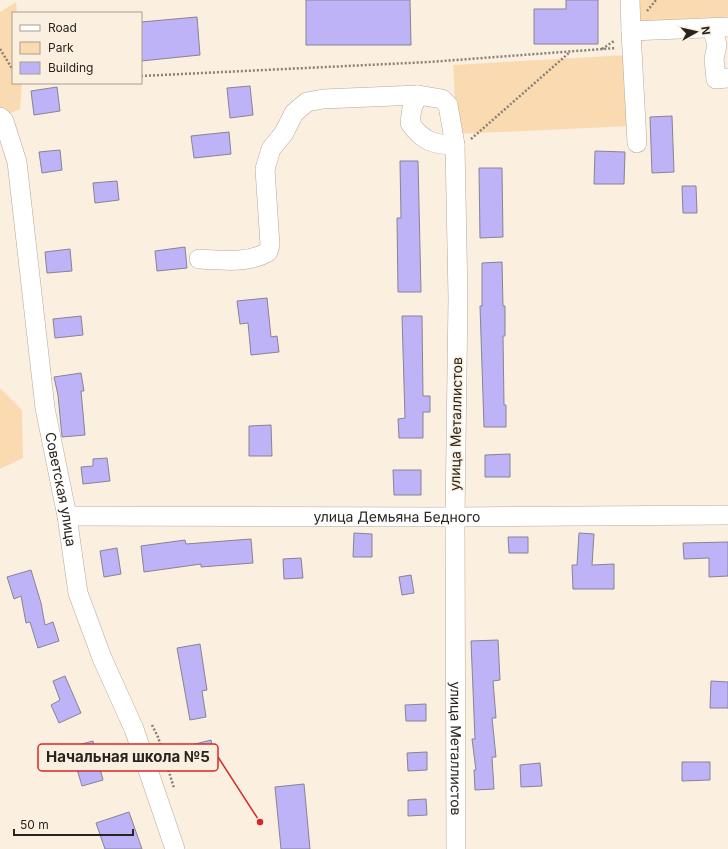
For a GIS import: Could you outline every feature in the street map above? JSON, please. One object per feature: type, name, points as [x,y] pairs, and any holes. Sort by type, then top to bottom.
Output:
[{"type":"street","points":[[630,0],[637,143]]},
{"type":"street","points":[[631,39],[720,27],[714,58],[716,79],[728,78]]},
{"type":"street","points":[[418,95],[412,108],[410,123],[417,134],[437,145],[455,145]]},
{"type":"street","name":"улица Металлистов","points":[[199,258],[234,261],[262,256],[268,252],[270,245],[265,169],[271,149],[284,133],[294,113],[308,102],[323,99],[418,95],[442,99],[448,104],[455,145],[458,298],[455,516],[456,849]]},
{"type":"street","name":"Советская улица","points":[[0,117],[4,121],[16,162],[45,408],[67,516],[78,593],[102,658],[134,729],[175,849]]},
{"type":"street","name":"улица Демьяна Бедного","points":[[67,516],[728,515]]},
{"type":"path","points":[[142,76],[429,62],[571,52],[631,39]]},
{"type":"path","points":[[0,49],[12,68]]},
{"type":"path","points":[[455,145],[464,145],[571,52]]},
{"type":"green space","points":[[637,0],[728,0],[728,19],[641,23],[637,19]]},
{"type":"green space","points":[[16,2],[17,12],[12,12],[12,84],[22,84],[20,109],[0,118],[0,12]]},
{"type":"green space","points":[[627,55],[630,126],[457,134],[453,65]]},
{"type":"green space","points":[[0,388],[22,410],[23,458],[0,469]]},
{"type":"building","points":[[306,0],[410,0],[411,45],[306,45]]},
{"type":"building","points":[[566,0],[598,0],[598,44],[534,44],[534,9],[566,9]]},
{"type":"building","points":[[197,17],[200,55],[142,61],[142,22]]},
{"type":"building","points":[[250,86],[253,115],[230,118],[227,88]]},
{"type":"building","points":[[57,87],[60,111],[34,115],[31,91]]},
{"type":"building","points":[[672,116],[674,172],[652,173],[650,117]]},
{"type":"building","points":[[229,132],[231,154],[194,158],[191,136]]},
{"type":"building","points":[[60,150],[62,170],[42,173],[39,152]]},
{"type":"building","points":[[595,151],[625,152],[624,184],[594,184]]},
{"type":"building","points":[[400,161],[418,161],[421,292],[398,292],[397,218],[401,218]]},
{"type":"building","points":[[479,168],[502,168],[503,237],[480,238]]},
{"type":"building","points":[[117,181],[119,200],[95,203],[93,183]]},
{"type":"building","points":[[682,186],[696,186],[697,213],[683,213]]},
{"type":"building","points":[[185,247],[187,268],[157,271],[155,251]]},
{"type":"building","points":[[70,249],[72,271],[47,273],[45,252]]},
{"type":"building","points":[[502,262],[503,306],[505,306],[505,336],[503,336],[504,405],[506,405],[506,427],[484,427],[480,306],[482,306],[482,263]]},
{"type":"building","points":[[267,298],[271,337],[277,336],[279,352],[251,355],[248,323],[240,324],[237,301]]},
{"type":"building","points":[[81,316],[83,335],[55,338],[53,319]]},
{"type":"building","points":[[402,316],[422,316],[423,396],[430,396],[430,412],[423,412],[423,438],[399,438],[398,419],[405,418]]},
{"type":"building","points":[[81,373],[84,391],[81,391],[85,435],[62,437],[58,395],[54,377]]},
{"type":"building","points":[[271,425],[272,456],[249,456],[249,426]]},
{"type":"building","points":[[510,454],[510,477],[485,477],[485,455]]},
{"type":"building","points":[[107,458],[110,481],[83,484],[81,467],[93,466],[93,459]]},
{"type":"building","points":[[393,470],[421,470],[421,495],[394,495]]},
{"type":"building","points":[[354,533],[372,534],[372,557],[353,557]]},
{"type":"building","points":[[579,533],[594,534],[592,565],[614,564],[614,589],[573,589],[572,565],[577,565]]},
{"type":"building","points":[[508,537],[528,537],[528,553],[509,553]]},
{"type":"building","points":[[251,539],[253,563],[201,567],[201,564],[144,572],[141,546],[185,540],[186,544]]},
{"type":"building","points":[[728,542],[728,576],[709,577],[709,558],[684,559],[683,543]]},
{"type":"building","points":[[117,548],[121,574],[104,577],[100,551]]},
{"type":"building","points":[[301,558],[303,578],[284,579],[283,559]]},
{"type":"building","points":[[31,570],[41,603],[45,625],[53,622],[59,641],[38,648],[30,622],[26,623],[21,596],[14,599],[7,577]]},
{"type":"building","points":[[411,575],[414,593],[402,595],[399,577]]},
{"type":"building","points":[[498,640],[500,680],[493,681],[496,718],[492,718],[496,757],[492,757],[494,789],[475,790],[474,770],[476,770],[472,739],[475,739],[471,641]]},
{"type":"building","points":[[200,644],[207,690],[202,691],[206,717],[190,720],[177,648]]},
{"type":"building","points":[[65,676],[81,713],[59,723],[51,705],[60,700],[53,681]]},
{"type":"building","points":[[711,681],[728,682],[728,708],[710,708]]},
{"type":"building","points":[[426,704],[426,721],[406,721],[405,705]]},
{"type":"building","points":[[211,740],[215,761],[195,765],[191,745]]},
{"type":"building","points":[[93,741],[103,780],[82,786],[76,766],[72,768],[67,748]]},
{"type":"building","points":[[427,752],[427,770],[408,771],[407,753]]},
{"type":"building","points":[[682,762],[710,762],[710,780],[682,781]]},
{"type":"building","points":[[540,763],[542,786],[521,787],[520,765]]},
{"type":"building","points":[[304,784],[310,849],[281,849],[275,787]]},
{"type":"building","points":[[426,799],[427,815],[408,816],[408,800]]},
{"type":"building","points":[[129,812],[142,849],[105,849],[96,823]]},
{"type":"place","name":"Начальная школа №5","points":[[260,822]]}]
